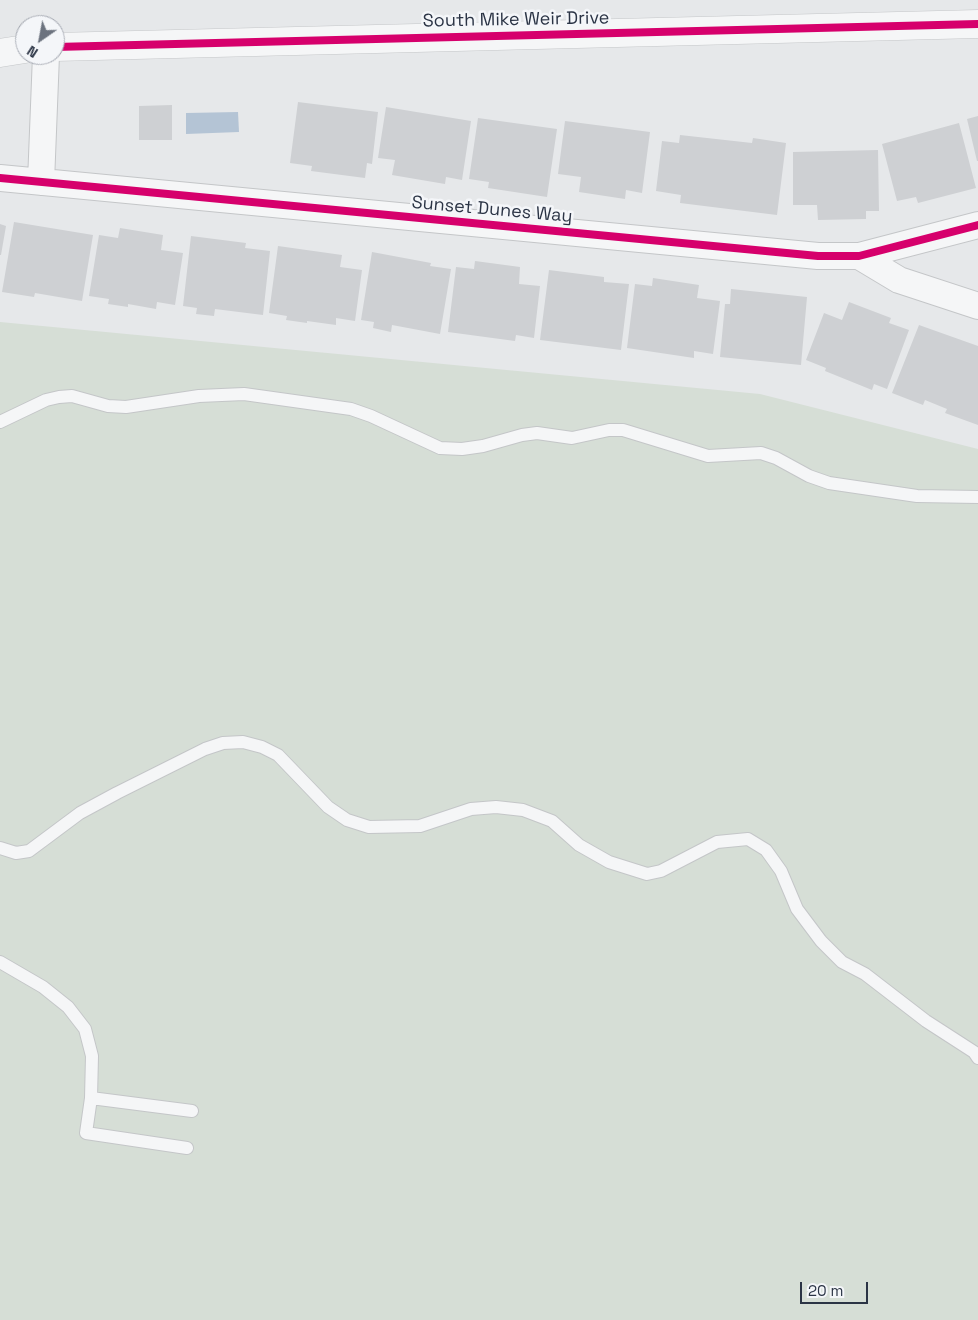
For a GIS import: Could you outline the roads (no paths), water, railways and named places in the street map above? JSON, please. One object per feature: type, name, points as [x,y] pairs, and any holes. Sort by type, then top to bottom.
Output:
[{"type":"street","name":"South Mike Weir Drive","points":[[65,47],[978,24]]},
{"type":"street","points":[[0,52],[15,50]]},
{"type":"street","points":[[40,182],[46,65]]},
{"type":"street","name":"Sunset Dunes Way","points":[[0,178],[808,255],[859,256],[978,225]]},
{"type":"street","points":[[859,256],[900,280],[978,306]]},
{"type":"lane","points":[[0,422],[46,400],[59,397],[72,396],[108,406],[126,407],[199,396],[244,394],[351,409],[372,416],[440,448],[462,449],[476,447],[522,435],[537,434],[572,438],[609,430],[623,430],[708,456],[761,453],[776,458],[809,476],[829,483],[927,496],[978,496]]},
{"type":"lane","points":[[0,848],[16,853],[29,851],[80,813],[117,793],[205,749],[223,743],[243,742],[262,747],[278,755],[328,807],[347,820],[369,827],[420,826],[471,809],[496,807],[523,810],[552,821],[579,845],[609,862],[647,874],[661,871],[717,842],[748,839],[766,850],[781,871],[797,909],[821,941],[842,962],[865,974],[926,1021],[974,1052],[978,1058]]},
{"type":"lane","points":[[0,962],[43,987],[68,1007],[85,1029],[92,1056],[91,1098],[86,1133],[187,1148]]},
{"type":"lane","points":[[91,1098],[192,1111]]},
{"type":"water","points":[[238,112],[239,132],[186,134],[186,113]]}]
